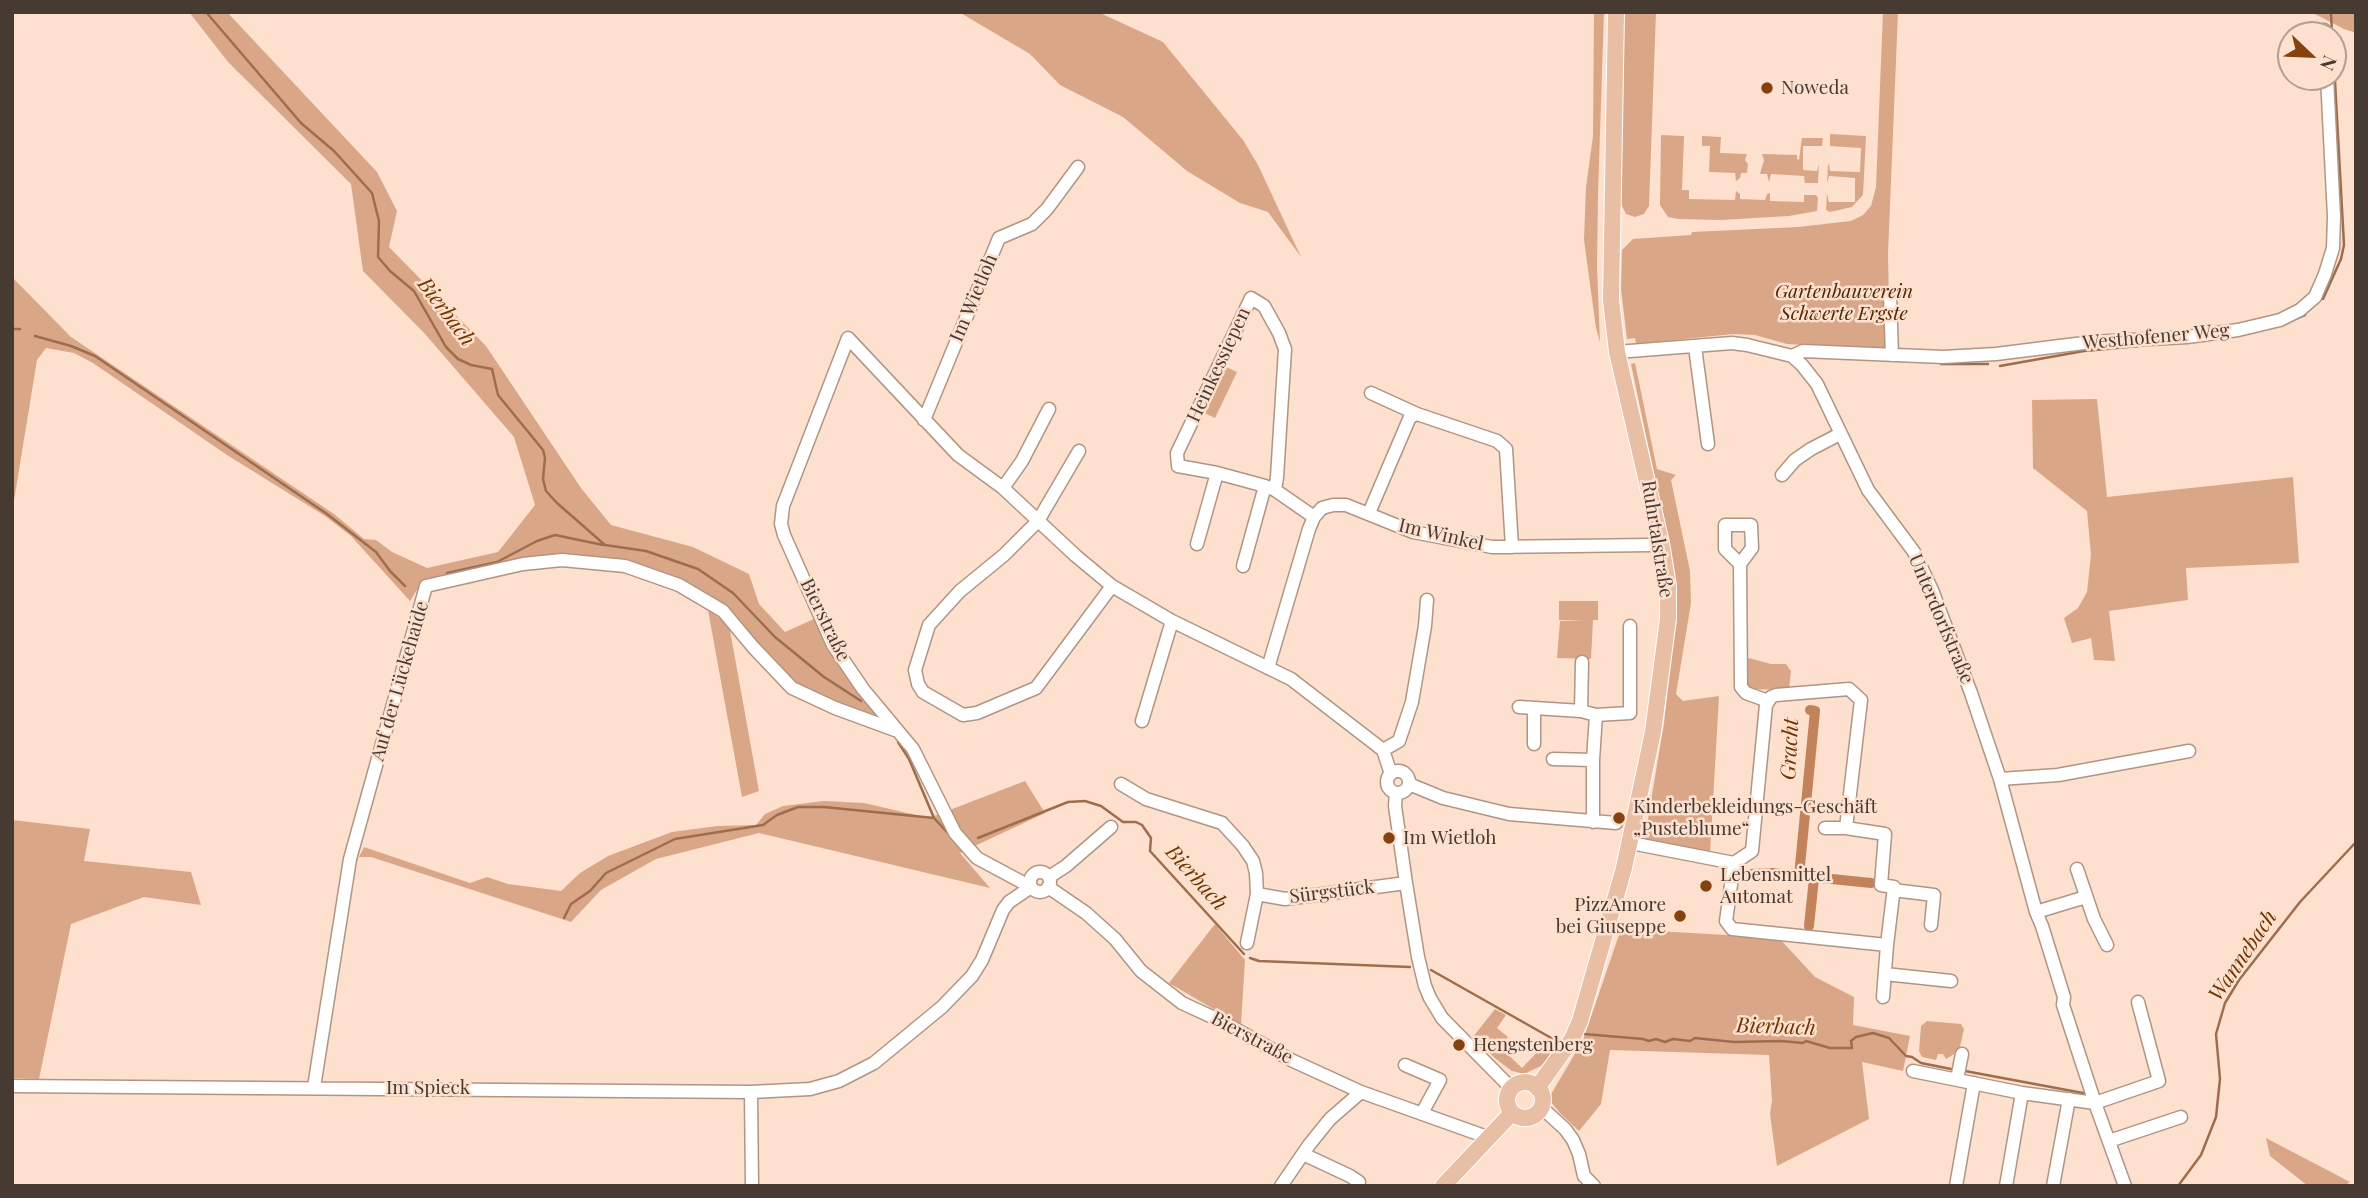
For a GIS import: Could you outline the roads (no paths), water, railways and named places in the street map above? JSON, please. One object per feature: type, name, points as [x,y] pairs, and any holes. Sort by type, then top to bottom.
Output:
[{"type":"main road","name":"Ruhrtalstraße","points":[[1537,1088],[1572,1039],[1580,1021],[1631,843],[1653,733],[1668,619],[1668,586],[1646,472],[1617,352],[1611,300],[1616,12]]},
{"type":"main road","points":[[1521,1083],[1533,1084],[1537,1088],[1542,1097],[1541,1107],[1531,1117],[1517,1117],[1511,1113],[1507,1096],[1511,1088],[1521,1083]]},
{"type":"main road","points":[[1443,1186],[1511,1113]]},
{"type":"street","name":"Westhofener Weg","points":[[1792,356],[1803,351],[1944,357],[1983,355],[2092,342],[2187,337],[2238,330],[2280,320],[2300,310],[2315,297],[2333,248],[2328,91]]},
{"type":"street","name":"Im Wietloh","points":[[924,420],[999,238],[1032,224],[1047,209],[1078,167]]},
{"type":"street","points":[[1890,294],[1892,355]]},
{"type":"street","name":"Heinkessiepen","points":[[1217,473],[1178,466],[1177,453],[1251,298],[1264,306],[1285,349],[1278,477],[1270,488]]},
{"type":"street","name":"Bierstraße","points":[[924,420],[848,338],[782,506],[781,524],[833,645],[863,689],[913,749],[955,833],[977,858],[1031,887]]},
{"type":"street","points":[[1617,352],[1732,343],[1792,356]]},
{"type":"street","points":[[1695,347],[1708,444]]},
{"type":"street","name":"Unterdorfstraße","points":[[1792,356],[1817,384],[1868,489],[1919,561],[1971,693],[2000,779],[2036,912],[2064,997],[2063,1005],[2125,1186]]},
{"type":"street","points":[[1371,393],[1417,414],[1497,441],[1506,449],[1512,547]]},
{"type":"street","points":[[1003,488],[1022,461],[1049,409]]},
{"type":"street","points":[[1369,513],[1410,417],[1417,414]]},
{"type":"street","points":[[924,420],[958,456],[1003,488],[1112,586],[1171,621],[1301,686],[1382,750],[1391,774]]},
{"type":"street","points":[[1782,475],[1795,460],[1840,433]]},
{"type":"street","points":[[1079,451],[1038,521],[1004,555],[960,591],[929,625],[915,670],[923,692],[963,715],[977,713],[1036,688],[1112,586]]},
{"type":"street","points":[[1197,544],[1217,473],[1270,488],[1314,517],[1268,668]]},
{"type":"street","points":[[1243,566],[1270,488]]},
{"type":"street","name":"Im Winkel","points":[[1314,517],[1322,509],[1346,505],[1413,532],[1492,547],[1650,545]]},
{"type":"street","name":"Auf der Lückehaide","points":[[314,1087],[350,859],[426,586],[471,574],[549,562],[625,566],[679,584],[723,611],[792,688],[898,732]]},
{"type":"street","points":[[1740,564],[1741,687],[1746,693],[1768,701]]},
{"type":"street","points":[[1382,750],[1399,741],[1412,702],[1427,600]]},
{"type":"street","points":[[1142,720],[1171,621]]},
{"type":"street","points":[[1519,707],[1581,711],[1596,715],[1630,713],[1630,626]]},
{"type":"street","points":[[1581,711],[1582,662]]},
{"type":"street","points":[[1631,843],[1734,863],[1752,851],[1766,705],[1776,695],[1811,691],[1849,690],[1861,700],[1846,828]]},
{"type":"street","points":[[1534,709],[1534,744]]},
{"type":"street","points":[[1593,822],[1596,715]]},
{"type":"street","points":[[2000,779],[2058,775],[2189,751]]},
{"type":"street","points":[[1553,759],[1593,760]]},
{"type":"street","points":[[1409,784],[1404,792],[1396,793],[1388,787],[1387,782],[1396,771],[1405,774],[1409,784],[1443,798],[1509,814],[1616,823]]},
{"type":"street","points":[[1121,784],[1146,799],[1222,823],[1243,846],[1253,861],[1257,894],[1247,943]]},
{"type":"street","points":[[1396,793],[1395,806],[1419,964],[1430,998],[1452,1029],[1511,1088]]},
{"type":"street","points":[[1031,887],[1040,892],[1111,827]]},
{"type":"street","points":[[1825,828],[1885,834],[1881,885],[1894,887],[1884,997]]},
{"type":"street","points":[[1734,863],[1726,921],[1732,929],[1887,945]]},
{"type":"street","points":[[2077,869],[2094,919],[2107,945]]},
{"type":"street","name":"Bierstraße","points":[[1049,882],[1115,939],[1141,971],[1182,1003],[1221,1021],[1291,1060],[1361,1092],[1487,1137]]},
{"type":"street","name":"Sürgstück","points":[[1257,894],[1285,899],[1406,883]]},
{"type":"street","name":"Im Spieck","points":[[12,1086],[751,1092],[810,1089],[839,1081],[874,1063],[942,1007],[972,976],[982,960],[1003,910],[1009,902],[1031,887]]},
{"type":"street","points":[[1893,890],[1934,895],[1931,925]]},
{"type":"street","points":[[2036,912],[2086,897]]},
{"type":"street","points":[[1885,974],[1951,981]]},
{"type":"street","points":[[1913,1071],[1959,1068],[1974,1083],[2095,1103],[2159,1081],[2138,1002]]},
{"type":"street","points":[[1405,1065],[1440,1080],[1422,1113]]},
{"type":"street","points":[[1956,1186],[1974,1083]]},
{"type":"street","points":[[751,1092],[752,1186]]},
{"type":"street","points":[[1281,1186],[1330,1119],[1361,1092]]},
{"type":"street","points":[[2006,1186],[2022,1093]]},
{"type":"street","points":[[2053,1186],[2068,1099]]},
{"type":"street","points":[[1541,1107],[1573,1140],[1584,1176],[1594,1186]]},
{"type":"street","points":[[2109,1141],[2181,1118]]},
{"type":"street","points":[[1303,1154],[1359,1182],[1356,1186]]},
{"type":"waterway","name":"Bierbach","points":[[206,12],[301,123],[334,151],[372,193],[379,221],[378,257],[414,291],[446,347],[458,359],[492,369],[498,395],[543,450],[543,479],[546,491],[557,503],[605,545],[646,551],[698,569],[733,593],[775,637],[824,677],[861,701]]},
{"type":"waterway","points":[[2331,12],[2331,21]]},
{"type":"waterway","points":[[2323,299],[2341,259],[2344,245],[2336,91]]},
{"type":"waterway","points":[[2293,320],[2305,315]]},
{"type":"waterway","points":[[12,329],[20,329]]},
{"type":"waterway","points":[[35,336],[95,356],[327,514],[376,552],[405,586]]},
{"type":"waterway","points":[[2000,366],[2084,351],[2139,346]]},
{"type":"waterway","points":[[1941,364],[1988,364]]},
{"type":"waterway","points":[[447,573],[497,562],[537,541],[555,535],[603,545]]},
{"type":"waterway","name":"Gracht","points":[[1799,876],[1815,711],[1810,710]]},
{"type":"waterway","name":"Bierbach","points":[[898,742],[909,759],[934,818],[957,843]]},
{"type":"waterway","name":"Bierbach","points":[[978,838],[1068,802],[1085,801],[1101,806],[1123,822],[1142,825],[1151,838],[1150,851],[1244,954]]},
{"type":"waterway","points":[[564,918],[571,904],[590,891],[606,873],[675,839],[763,825],[777,815],[798,807],[934,818]]},
{"type":"waterway","name":"Wannebach","points":[[2178,1186],[2201,1155],[2216,1117],[2220,1079],[2216,1034],[2225,1003],[2239,980],[2300,902],[2356,842]]},
{"type":"waterway","name":"Gracht","points":[[1749,874],[1773,873],[1871,883]]},
{"type":"waterway","name":"Gracht","points":[[1809,926],[1814,878]]},
{"type":"waterway","name":"Bierbach","points":[[1250,958],[1259,961],[1410,967]]},
{"type":"waterway","name":"Bierbach","points":[[1431,970],[1553,1039]]},
{"type":"waterway","name":"Bierbach","points":[[1584,1034],[1649,1041],[1656,1039],[1665,1042],[1673,1039],[1690,1041],[1695,1038],[1734,1042],[1806,1041],[1830,1048],[1852,1048],[1851,1041],[1856,1037],[1873,1033],[1889,1038],[1906,1056],[1921,1063],[1951,1069]]},
{"type":"waterway","name":"Bierbach","points":[[1965,1071],[2083,1093]]},
{"type":"place","name":"Noweda","points":[[1767,88]]},
{"type":"place","name":"Kinderbekleidungs-Geschäft „Pusteblume“","points":[[1619,818]]},
{"type":"place","name":"Im Wietloh","points":[[1389,838]]},
{"type":"place","name":"Lebensmittel Automat","points":[[1706,886]]},
{"type":"place","name":"PizzAmore bei Giuseppe","points":[[1680,916]]},
{"type":"place","name":"Hengstenberg","points":[[1459,1045]]},
{"type":"park label","name":"Gartenbauverein Schwerte Ergste","points":[[1844,303]]}]
